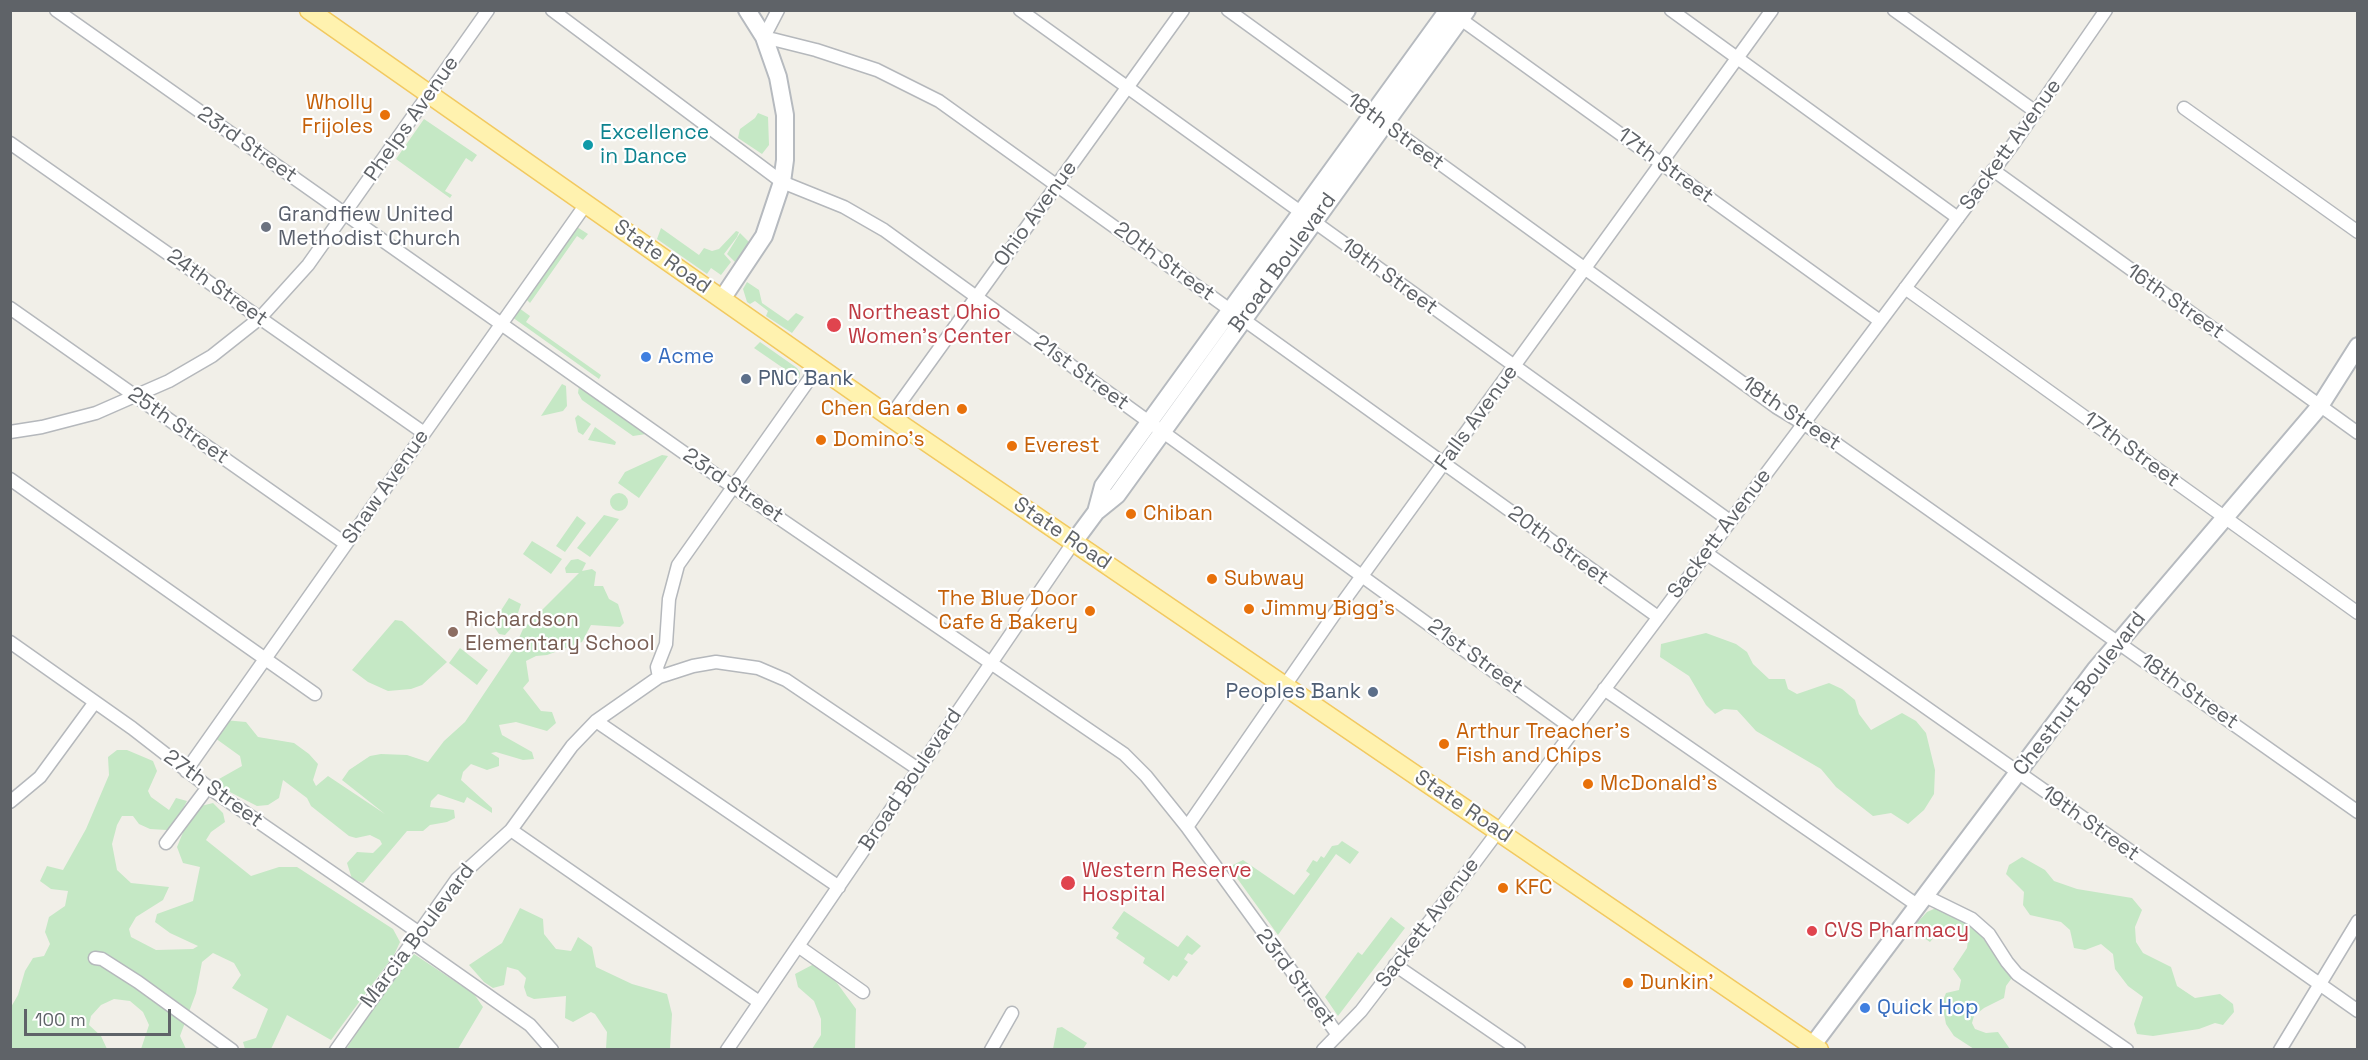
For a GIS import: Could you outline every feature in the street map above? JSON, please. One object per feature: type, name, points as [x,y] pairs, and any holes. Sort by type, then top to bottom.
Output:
[{"type":"main road","name":"State Road","points":[[309,10],[890,417],[1813,1048]]},
{"type":"street","name":"23rd Street","points":[[56,10],[734,487],[1124,754],[1146,776],[1187,827],[1338,1035]]},
{"type":"street","name":"Phelps Avenue","points":[[10,432],[86,416],[136,396],[198,365],[260,318],[308,266],[488,10]]},
{"type":"street","name":"21st Street","points":[[552,10],[782,182],[844,207],[871,222],[1573,729]]},
{"type":"street","points":[[722,299],[764,236],[782,182],[785,160],[785,115],[778,76],[764,38],[747,10]]},
{"type":"street","points":[[764,38],[778,10]]},
{"type":"street","name":"19th Street","points":[[1020,10],[1730,521]]},
{"type":"street","name":"Ohio Avenue","points":[[890,417],[1183,10]]},
{"type":"street","name":"18th Street","points":[[1228,10],[1803,424],[1835,443],[2358,812]]},
{"type":"street","points":[[1671,10],[1958,218]]},
{"type":"street","name":"Falls Avenue","points":[[1187,827],[1362,576],[1772,10]]},
{"type":"street","points":[[1894,10],[2036,112]]},
{"type":"street","name":"Sackett Avenue","points":[[1323,1050],[1361,1011],[1498,831],[1958,218],[2036,112],[2106,10]]},
{"type":"street","name":"Broad Boulevard","points":[[728,1050],[991,662],[1096,512],[1103,486],[1156,427],[1456,13]]},
{"type":"street","name":"17th Street","points":[[1456,13],[1881,321]]},
{"type":"street","name":"20th Street","points":[[764,38],[839,56],[905,82],[964,118],[1658,617]]},
{"type":"street","points":[[2184,108],[2358,232]]},
{"type":"street","name":"24th Street","points":[[10,143],[424,433]]},
{"type":"street","name":"16th Street","points":[[1993,170],[2358,433]]},
{"type":"street","name":"Shaw Avenue","points":[[186,771],[586,204]]},
{"type":"street","name":"17th Street","points":[[1905,288],[2358,613]]},
{"type":"street","name":"25th Street","points":[[10,308],[346,544]]},
{"type":"street","name":"Chestnut Boulevard","points":[[1813,1048],[2017,773],[2118,643],[2320,406],[2358,346]]},
{"type":"street","points":[[818,367],[678,565],[669,599],[666,644],[657,667],[659,677],[693,666],[716,662],[758,668],[786,680],[918,769]]},
{"type":"street","points":[[10,479],[315,694]]},
{"type":"street","name":"19th Street","points":[[1706,553],[2358,1011]]},
{"type":"street","name":"27th Street","points":[[10,642],[415,937],[530,1025],[552,1050]]},
{"type":"street","name":"Marcia Boulevard","points":[[336,1050],[457,879],[511,830],[572,746],[596,721],[659,677]]},
{"type":"street","points":[[1604,689],[1921,901],[1972,919],[1989,934],[2017,974],[2127,1050]]},
{"type":"street","points":[[10,802],[40,777],[95,702]]},
{"type":"street","points":[[596,721],[839,887]]},
{"type":"street","points":[[166,843],[208,787]]},
{"type":"street","points":[[511,830],[759,1002]]},
{"type":"street","points":[[2280,1050],[2358,921]]},
{"type":"street","points":[[798,946],[862,992]]},
{"type":"street","points":[[95,958],[102,959],[138,982],[232,1050]]},
{"type":"street","points":[[1395,965],[1519,1050]]},
{"type":"street","points":[[991,1050],[1012,1013]]},
{"type":"green space","points":[[758,113],[768,117],[769,145],[762,154],[738,138],[740,129]]},
{"type":"green space","points":[[424,119],[477,155],[472,162],[466,158],[445,191],[452,195],[450,198],[396,159]]},
{"type":"green space","points":[[577,227],[588,234],[583,240],[577,236],[530,303],[526,299]]},
{"type":"green space","points":[[661,228],[699,255],[704,248],[712,251],[719,249],[736,231],[739,232],[724,254],[731,262],[721,275],[711,268],[707,274],[657,239]]},
{"type":"green space","points":[[740,233],[750,243],[735,262],[727,254]]},
{"type":"green space","points":[[747,282],[759,290],[762,303],[788,321],[796,313],[804,317],[792,333],[766,316],[768,311],[755,301],[750,304],[747,302],[743,289]]},
{"type":"green space","points":[[519,308],[530,316],[526,322],[601,375],[599,379],[512,317]]},
{"type":"green space","points":[[760,342],[797,368],[800,373],[799,379],[754,348]]},
{"type":"green space","points":[[562,384],[566,386],[567,406],[563,411],[541,416]]},
{"type":"green space","points":[[579,386],[646,434],[633,436],[582,400],[578,393]]},
{"type":"green space","points":[[578,415],[591,424],[583,435],[578,432],[575,418]]},
{"type":"green space","points":[[595,427],[616,442],[615,445],[588,440]]},
{"type":"green space","points":[[662,455],[668,456],[639,498],[618,483],[625,472]]},
{"type":"green space","points":[[619,493],[625,496],[628,502],[625,508],[619,511],[613,508],[610,502],[613,496]]},
{"type":"green space","points":[[604,515],[619,519],[590,557],[577,548]]},
{"type":"green space","points":[[577,516],[586,523],[565,552],[556,546]]},
{"type":"green space","points":[[532,541],[562,559],[551,574],[523,554]]},
{"type":"green space","points":[[578,559],[586,563],[582,571],[592,569],[596,572],[594,586],[603,586],[609,599],[618,604],[624,623],[620,627],[591,625],[582,642],[526,661],[529,681],[523,688],[541,711],[552,712],[556,723],[547,731],[516,722],[499,725],[502,735],[532,752],[534,759],[523,760],[496,752],[491,753],[499,758],[499,766],[487,770],[471,764],[463,772],[461,780],[492,808],[492,813],[467,797],[464,803],[438,794],[431,801],[430,807],[454,810],[455,818],[430,825],[423,831],[407,831],[363,883],[352,879],[347,863],[357,852],[373,853],[382,844],[380,840],[370,835],[356,838],[349,836],[311,806],[307,798],[283,780],[279,798],[268,805],[257,806],[224,789],[219,779],[242,766],[240,756],[215,738],[224,720],[246,722],[258,737],[294,743],[309,754],[318,764],[313,780],[316,786],[328,776],[385,814],[342,780],[349,770],[370,756],[381,754],[407,755],[428,762],[444,741],[465,722],[514,649],[523,629],[579,573],[566,573],[565,568],[571,560]]},
{"type":"green space","points":[[509,598],[521,604],[514,625],[505,635],[499,634],[495,628],[500,612]]},
{"type":"green space","points":[[395,620],[402,621],[447,662],[422,685],[411,689],[388,691],[368,682],[352,670]]},
{"type":"green space","points":[[1706,633],[1736,644],[1747,652],[1753,664],[1769,679],[1785,679],[1788,689],[1797,694],[1829,683],[1842,689],[1855,700],[1859,714],[1871,730],[1902,713],[1916,721],[1926,733],[1935,770],[1934,794],[1924,810],[1908,824],[1891,813],[1873,816],[1836,787],[1821,769],[1756,731],[1737,710],[1724,709],[1715,714],[1706,705],[1689,676],[1660,657],[1661,644]]},
{"type":"green space","points":[[460,648],[488,670],[477,685],[449,663]]},
{"type":"green space","points":[[117,750],[127,750],[153,761],[157,771],[148,791],[151,797],[169,810],[176,798],[187,801],[177,820],[167,830],[150,829],[139,824],[133,816],[122,816],[117,825],[112,844],[117,870],[131,883],[169,887],[163,900],[136,917],[129,929],[131,937],[156,950],[193,949],[198,946],[170,933],[155,922],[157,914],[193,901],[200,867],[183,863],[177,847],[184,830],[201,806],[213,803],[223,813],[225,822],[211,832],[206,840],[251,876],[279,867],[297,867],[393,929],[400,942],[394,955],[331,1040],[287,1015],[271,1049],[245,1049],[243,1042],[256,1038],[268,1009],[232,988],[241,975],[234,963],[213,953],[202,962],[196,993],[180,1036],[186,1049],[141,1049],[149,1025],[143,1012],[130,1001],[114,999],[101,1005],[91,1016],[89,1025],[101,1036],[107,1049],[11,1050],[11,1007],[18,995],[25,971],[33,958],[44,956],[50,944],[45,932],[49,917],[65,906],[68,891],[51,889],[40,881],[47,866],[63,870],[86,829],[109,775],[108,757]]},
{"type":"green space","points":[[1342,841],[1359,852],[1350,864],[1336,854],[1278,935],[1229,867],[1243,860],[1294,895],[1310,874],[1306,871],[1313,860],[1317,862],[1321,856],[1324,858],[1332,846]]},
{"type":"green space","points":[[2022,857],[2045,870],[2054,881],[2077,889],[2132,898],[2142,910],[2135,927],[2136,942],[2143,953],[2171,967],[2177,986],[2195,998],[2220,994],[2233,1004],[2234,1012],[2223,1025],[2215,1023],[2199,1029],[2153,1036],[2137,1034],[2134,1024],[2143,997],[2128,986],[2115,969],[2113,954],[2101,944],[2085,950],[2074,948],[2070,930],[2061,922],[2030,915],[2023,905],[2024,892],[2006,874],[2009,865]]},
{"type":"green space","points":[[520,908],[543,919],[544,934],[556,949],[571,951],[578,937],[592,947],[596,967],[632,984],[667,994],[672,1014],[670,1049],[606,1049],[607,1032],[595,1014],[591,1012],[573,1022],[565,1018],[566,996],[534,999],[527,996],[524,987],[526,978],[518,970],[507,967],[504,985],[493,988],[484,982],[469,965],[502,943]]},
{"type":"green space","points":[[1936,908],[1954,912],[1975,927],[1997,958],[2014,975],[2006,986],[2004,998],[1984,1008],[1974,1016],[1972,1023],[1975,1029],[1986,1033],[1998,1032],[2010,1049],[1974,1049],[1954,1036],[1946,1024],[1942,1003],[1946,993],[1959,990],[1961,980],[1953,969],[1967,948],[1968,940],[1955,930],[1935,936],[1930,942],[1911,929],[1927,912]]},
{"type":"green space","points":[[1124,911],[1178,947],[1187,935],[1201,946],[1192,955],[1188,953],[1184,959],[1188,962],[1177,977],[1173,975],[1169,981],[1143,963],[1145,958],[1116,938],[1119,933],[1112,928]]},
{"type":"green space","points":[[1391,917],[1405,928],[1338,1016],[1325,997],[1358,952],[1362,955]]},
{"type":"green space","points":[[414,954],[474,994],[483,1007],[458,1049],[349,1050],[347,1048],[378,999]]},
{"type":"green space","points":[[814,964],[825,970],[856,1009],[855,1049],[812,1049],[821,1035],[821,1019],[814,1001],[798,987],[795,974]]},
{"type":"green space","points":[[1062,1027],[1087,1043],[1083,1049],[1053,1049],[1057,1028]]},
{"type":"place","name":"Wholly Frijoles","points":[[385,115]]},
{"type":"place","name":"Excellence in Dance","points":[[588,145]]},
{"type":"place","name":"Grandfiew United Methodist Church","points":[[266,227]]},
{"type":"place","name":"Northeast Ohio Women's Center","points":[[834,325]]},
{"type":"place","name":"Acme","points":[[646,357]]},
{"type":"place","name":"PNC Bank","points":[[746,379]]},
{"type":"place","name":"Chen Garden","points":[[962,409]]},
{"type":"place","name":"Domino's","points":[[821,440]]},
{"type":"place","name":"Everest","points":[[1012,446]]},
{"type":"place","name":"Chiban","points":[[1131,514]]},
{"type":"place","name":"Subway","points":[[1212,579]]},
{"type":"place","name":"Jimmy Bigg's","points":[[1249,609]]},
{"type":"place","name":"The Blue Door Cafe & Bakery","points":[[1090,611]]},
{"type":"place","name":"Richardson Elementary School","points":[[453,632]]},
{"type":"place","name":"Peoples Bank","points":[[1373,692]]},
{"type":"place","name":"Arthur Treacher's Fish and Chips","points":[[1444,744]]},
{"type":"place","name":"McDonald's","points":[[1588,784]]},
{"type":"place","name":"Western Reserve Hospital","points":[[1068,883]]},
{"type":"place","name":"KFC","points":[[1503,888]]},
{"type":"place","name":"CVS Pharmacy","points":[[1812,931]]},
{"type":"place","name":"Dunkin'","points":[[1628,983]]},
{"type":"place","name":"Quick Hop","points":[[1865,1008]]}]
